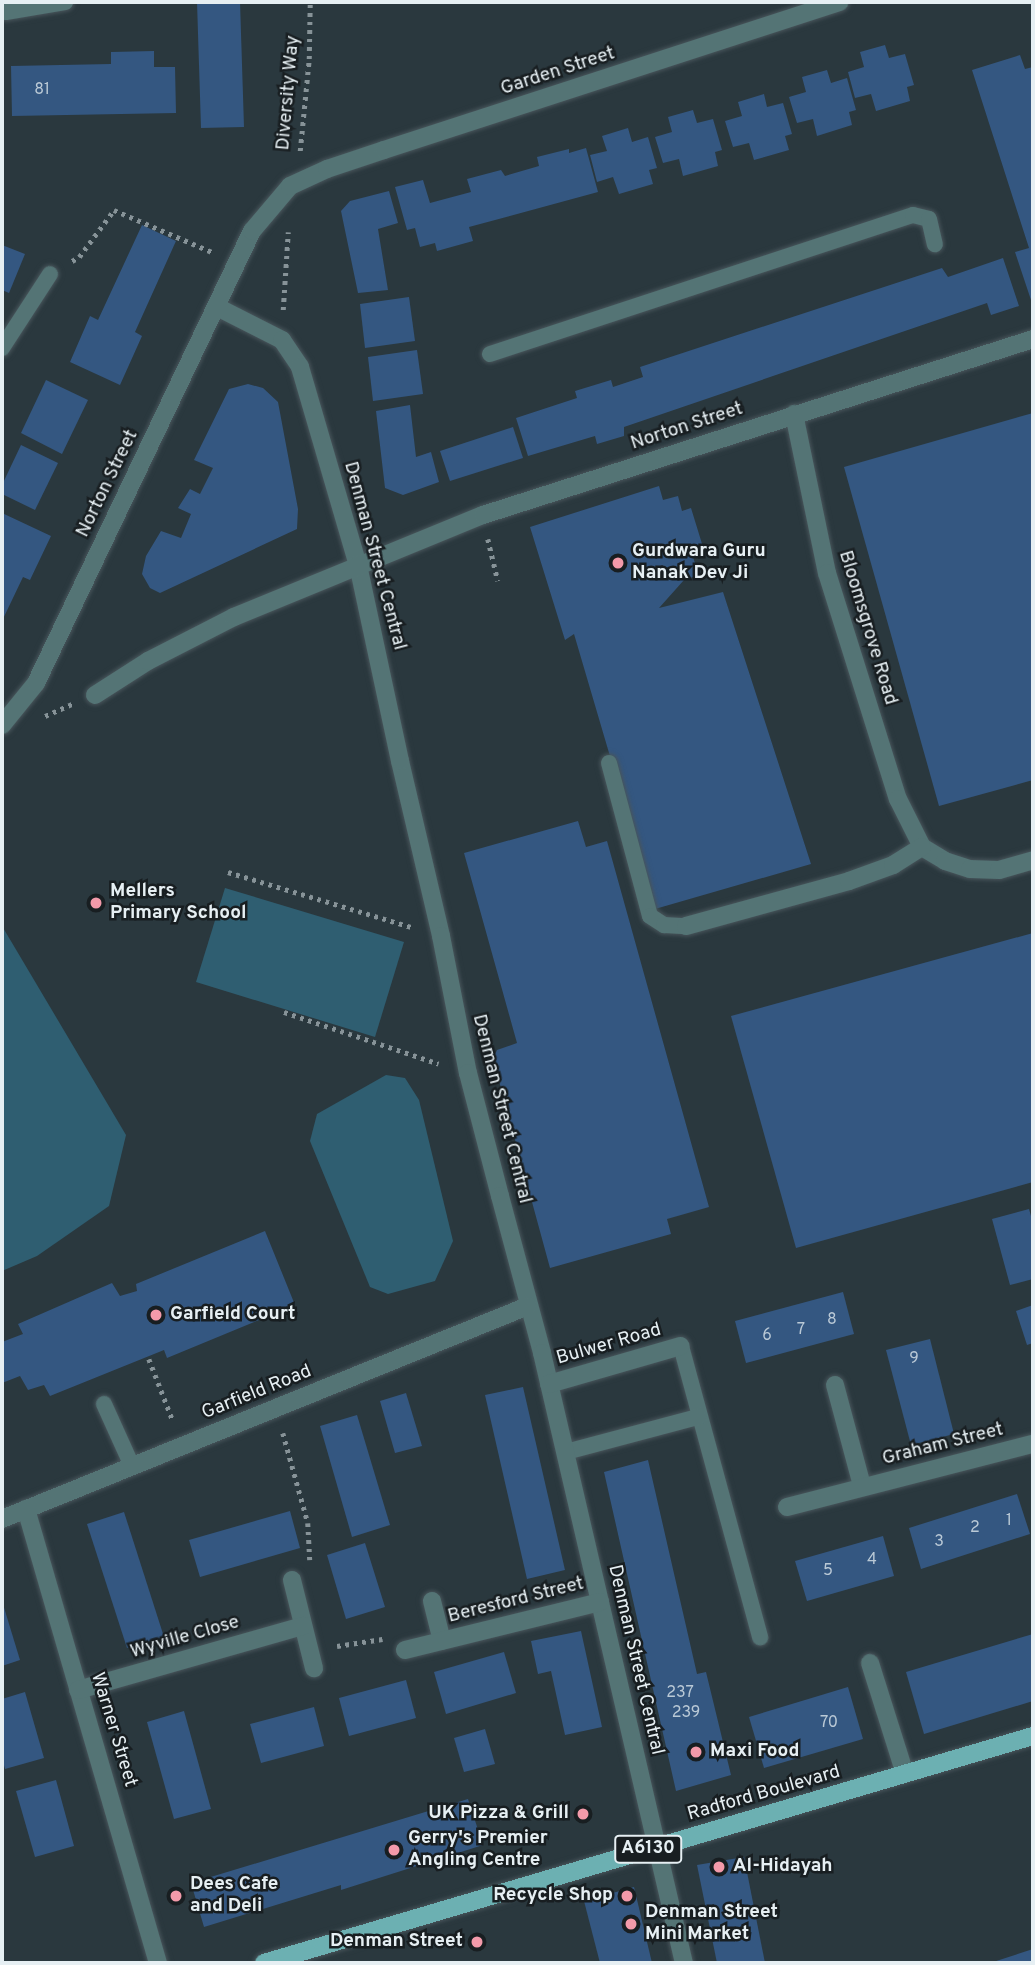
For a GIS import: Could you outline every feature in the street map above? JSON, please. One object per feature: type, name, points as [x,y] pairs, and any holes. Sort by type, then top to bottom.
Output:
[{"type":"main road","name":"Radford Boulevard","points":[[264,1963],[1033,1736]]},
{"type":"street","name":"Garden Street","points":[[290,186],[361,158],[840,2]]},
{"type":"street","name":"Norton Street","points":[[2,725],[36,683],[252,230],[290,186]]},
{"type":"street","points":[[217,307],[282,340]]},
{"type":"street","name":"Norton Street","points":[[95,695],[148,661],[234,617],[482,515],[1033,339]]},
{"type":"street","name":"Denman Street Central","points":[[282,340],[300,368],[358,565],[441,936],[468,1073],[566,1452],[684,1963]]},
{"type":"street","name":"Bloomsgrove Road","points":[[794,414],[827,573],[898,799],[922,847]]},
{"type":"street","points":[[687,926],[849,881],[893,865],[922,847],[945,860],[970,869],[999,870],[1033,860]]},
{"type":"street","name":"Garfield Road","points":[[2,1519],[528,1306]]},
{"type":"street","name":"Bulwer Road","points":[[549,1384],[681,1346]]},
{"type":"street","name":"Graham Street","points":[[835,1385],[862,1486]]},
{"type":"street","name":"Graham Street","points":[[787,1507],[1033,1444]]},
{"type":"street","name":"Warner Street","points":[[26,1509],[158,1963]]},
{"type":"street","points":[[292,1580],[314,1668]]},
{"type":"street","name":"Beresford Street","points":[[432,1601],[442,1641]]},
{"type":"street","name":"Beresford Street","points":[[405,1650],[600,1602]]},
{"type":"street","name":"Wyville Close","points":[[78,1690],[303,1626]]},
{"type":"street","points":[[870,1663],[905,1774]]},
{"type":"lane","points":[[2,5],[6,12],[65,2]]},
{"type":"lane","points":[[490,354],[913,215],[929,219],[936,244]]},
{"type":"lane","points":[[2,348],[50,274]]},
{"type":"lane","points":[[609,763],[650,915],[664,925],[687,926]]},
{"type":"lane","points":[[681,1346],[698,1417],[760,1637]]},
{"type":"lane","points":[[104,1404],[132,1466]]},
{"type":"lane","points":[[566,1452],[698,1417]]},
{"type":"path","name":"Diversity Way","points":[[282,340],[290,186],[302,146],[309,60],[310,2]]},
{"type":"path","points":[[50,274],[79,257],[114,210],[235,263]]},
{"type":"path","points":[[482,515],[498,581]]},
{"type":"path","points":[[228,872],[441,936]]},
{"type":"path","points":[[284,1012],[468,1073]]},
{"type":"path","points":[[149,1360],[183,1446]]},
{"type":"path","points":[[276,1408],[308,1523],[310,1573],[292,1580]]},
{"type":"path","points":[[303,1626],[340,1647],[381,1638],[405,1650]]},
{"type":"shaded area","points":[[225,888],[404,942],[375,1037],[196,982]]},
{"type":"shaded area","points":[[2,926],[126,1135],[109,1206],[37,1256],[2,1271]]},
{"type":"shaded area","points":[[386,1075],[405,1078],[419,1100],[453,1241],[435,1281],[388,1294],[370,1287],[310,1141],[317,1114]]},
{"type":"building","points":[[197,2],[240,2],[244,127],[201,128]]},
{"type":"building","points":[[885,45],[889,58],[905,54],[914,85],[907,87],[910,101],[876,111],[871,94],[855,98],[848,72],[864,67],[860,52]]},
{"type":"building","points":[[154,51],[154,67],[175,67],[176,113],[12,116],[11,66],[111,64],[111,52]]},
{"type":"building","points":[[1020,55],[1025,69],[1033,67],[1033,306],[1015,252],[1029,248],[972,70]]},
{"type":"building","points":[[827,70],[831,83],[847,78],[856,110],[849,112],[852,125],[817,136],[813,119],[797,123],[789,97],[806,92],[802,77]]},
{"type":"building","points":[[764,94],[767,107],[783,103],[792,134],[785,136],[789,150],[754,160],[749,143],[733,147],[725,121],[742,116],[738,102]]},
{"type":"building","points":[[693,110],[697,123],[713,119],[722,150],[715,152],[718,166],[683,176],[679,159],[663,163],[655,137],[672,132],[668,117]]},
{"type":"building","points":[[628,128],[632,142],[648,137],[657,168],[649,170],[653,184],[619,194],[613,177],[597,182],[590,155],[607,151],[602,136]]},
{"type":"building","points":[[586,148],[598,192],[469,227],[473,241],[437,251],[435,243],[420,247],[415,228],[407,230],[395,187],[423,180],[430,203],[471,192],[467,179],[501,170],[505,176],[539,166],[537,157]]},
{"type":"building","points":[[389,191],[398,223],[378,229],[388,290],[358,293],[341,211],[350,201]]},
{"type":"building","points":[[142,225],[176,241],[135,332],[142,336],[120,385],[70,362],[90,316],[98,320]]},
{"type":"building","points":[[2,245],[25,254],[9,293],[2,290]]},
{"type":"building","points":[[1003,258],[1019,306],[991,315],[987,303],[624,427],[624,436],[597,444],[595,436],[528,456],[516,418],[577,398],[575,391],[611,380],[613,387],[643,377],[640,367],[942,268],[948,277]]},
{"type":"building","points":[[409,297],[415,341],[365,348],[360,304]]},
{"type":"building","points":[[417,350],[423,394],[373,401],[368,357]]},
{"type":"building","points":[[46,380],[88,400],[62,454],[21,433]]},
{"type":"building","points":[[248,384],[263,388],[278,402],[298,509],[297,529],[160,593],[150,588],[142,574],[146,556],[161,531],[181,538],[191,514],[178,508],[190,489],[200,494],[213,468],[194,460],[229,389]]},
{"type":"building","points":[[410,405],[416,457],[431,452],[439,482],[403,495],[385,488],[376,411]]},
{"type":"building","points":[[1033,413],[1033,780],[939,806],[844,467]]},
{"type":"building","points":[[513,427],[523,458],[450,481],[440,451]]},
{"type":"building","points":[[21,445],[58,463],[35,510],[2,494],[2,485]]},
{"type":"building","points":[[659,486],[663,500],[678,496],[682,511],[691,508],[703,547],[691,551],[699,575],[684,580],[659,608],[723,592],[811,864],[655,909],[574,634],[565,640],[530,527]]},
{"type":"building","points":[[2,513],[51,536],[30,580],[23,577],[2,621]]},
{"type":"building","points":[[578,821],[586,847],[607,841],[709,1207],[667,1219],[671,1234],[550,1268],[493,1059],[497,1050],[517,1043],[464,853]]},
{"type":"building","points":[[1033,933],[1033,1182],[796,1248],[731,1016]]},
{"type":"building","points":[[1029,1209],[1033,1223],[1033,1279],[1010,1285],[992,1219]]},
{"type":"building","name":"Garfield Court","points":[[265,1231],[295,1305],[167,1358],[164,1350],[50,1396],[44,1385],[28,1390],[20,1376],[2,1383],[2,1342],[23,1334],[18,1324],[112,1283],[120,1296],[137,1291],[136,1284]]},
{"type":"building","points":[[843,1292],[854,1334],[746,1363],[735,1321]]},
{"type":"building","points":[[1033,1305],[1033,1343],[1027,1345],[1016,1311]]},
{"type":"building","points":[[930,1339],[954,1434],[911,1445],[886,1350]]},
{"type":"building","points":[[523,1387],[565,1570],[527,1579],[485,1395]]},
{"type":"building","points":[[406,1393],[422,1446],[395,1453],[380,1401]]},
{"type":"building","points":[[357,1415],[390,1525],[352,1537],[320,1426]]},
{"type":"building","points":[[648,1460],[697,1674],[706,1672],[731,1775],[676,1791],[604,1472]]},
{"type":"building","points":[[1017,1494],[1030,1534],[921,1569],[909,1528]]},
{"type":"building","points":[[290,1511],[300,1548],[200,1577],[189,1540]]},
{"type":"building","points":[[124,1512],[164,1637],[127,1648],[87,1524]]},
{"type":"building","points":[[883,1536],[894,1576],[807,1601],[795,1561]]},
{"type":"building","points":[[365,1543],[385,1607],[346,1619],[327,1555]]},
{"type":"building","points":[[2,1601],[20,1660],[2,1666]]},
{"type":"building","points":[[581,1631],[602,1727],[565,1735],[551,1671],[538,1674],[531,1641]]},
{"type":"building","points":[[1033,1634],[1033,1701],[924,1734],[906,1672]]},
{"type":"building","points":[[504,1652],[516,1693],[446,1714],[434,1672]]},
{"type":"building","points":[[406,1680],[416,1718],[349,1736],[339,1698]]},
{"type":"building","points":[[848,1687],[863,1739],[764,1768],[749,1717]]},
{"type":"building","points":[[25,1692],[44,1758],[5,1769],[2,1758],[2,1699]]},
{"type":"building","points":[[314,1707],[324,1746],[261,1763],[250,1724]]},
{"type":"building","points":[[184,1711],[211,1809],[174,1819],[147,1722]]},
{"type":"building","points":[[485,1729],[495,1764],[464,1772],[454,1738]]},
{"type":"building","points":[[56,1780],[74,1846],[35,1857],[16,1791]]},
{"type":"building","points":[[468,1799],[483,1845],[341,1890],[341,1885],[204,1927],[191,1883]]},
{"type":"building","points":[[744,1857],[765,1963],[717,1963],[697,1865]]},
{"type":"building","points":[[634,1887],[652,1963],[600,1963],[584,1901]]},
{"type":"building","points":[[1033,1949],[1033,1963],[990,1963]]},
{"type":"place","name":"Gurdwara Guru Nanak Dev Ji","points":[[618,563]]},
{"type":"place","name":"Mellers Primary School","points":[[96,903]]},
{"type":"place","name":"Garfield Court","points":[[156,1315]]},
{"type":"place","name":"Maxi Food","points":[[696,1752]]},
{"type":"place","name":"UK Pizza & Grill","points":[[583,1814]]},
{"type":"place","name":"Gerry's Premier Angling Centre","points":[[394,1850]]},
{"type":"place","name":"Al-Hidayah","points":[[719,1867]]},
{"type":"place","name":"Dees Cafe and Deli","points":[[176,1896]]},
{"type":"place","name":"Recycle Shop","points":[[627,1896]]},
{"type":"place","name":"Denman Street Mini Market","points":[[631,1924]]},
{"type":"place","name":"Denman Street","points":[[477,1942]]}]
